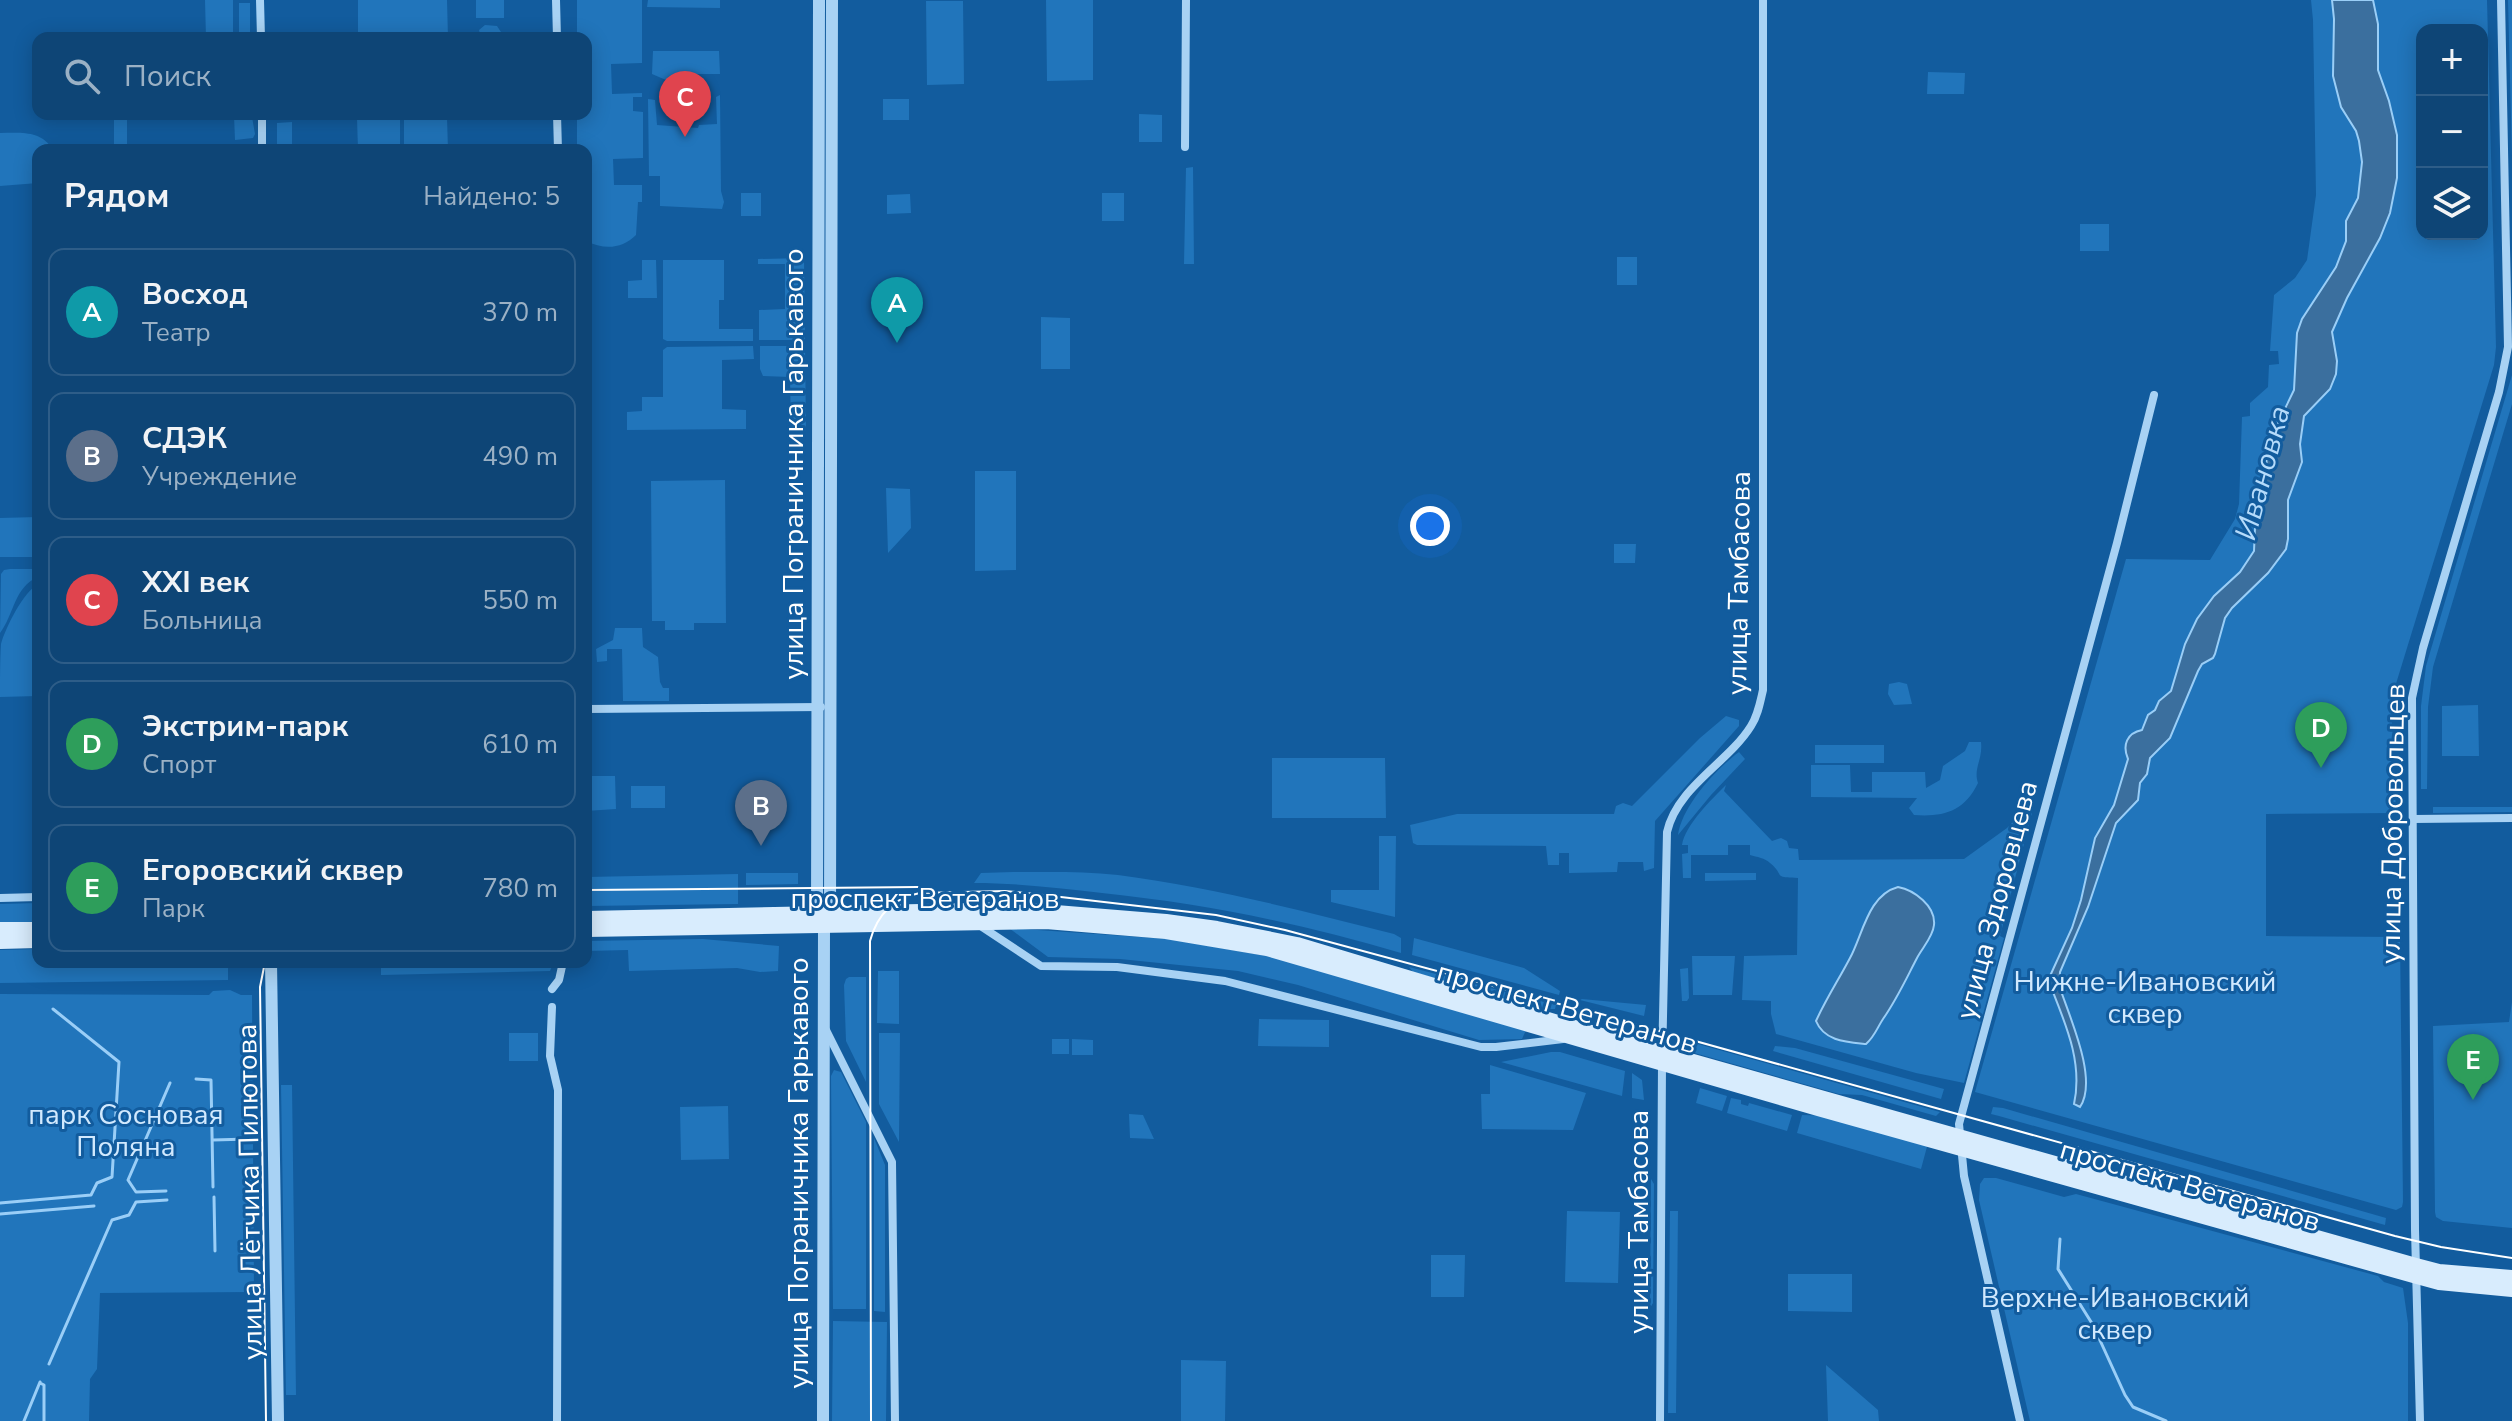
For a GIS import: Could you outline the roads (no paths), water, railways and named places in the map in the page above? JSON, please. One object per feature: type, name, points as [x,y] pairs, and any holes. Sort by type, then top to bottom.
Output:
[{"type":"main road","name":"проспект Ветеранов","points":[[592,930],[1019,909],[1217,928],[1297,944],[1662,1057],[2417,1271],[2439,1283],[2512,1290]]},
{"type":"main road","name":"проспект Ветеранов","points":[[592,918],[823,917],[975,923],[1046,922],[1166,932],[1267,949],[1572,1038],[1662,1057]]},
{"type":"main road","points":[[0,929],[32,929]]},
{"type":"main road","points":[[0,942],[32,941]]},
{"type":"main road","name":"проспект Ветеранов","points":[[2417,1271],[2512,1277]]},
{"type":"street","points":[[260,0],[261,32]]},
{"type":"street","points":[[556,0],[557,32]]},
{"type":"street","name":"улица Пограничника Гарькавого","points":[[819,0],[824,707]]},
{"type":"street","name":"улица Пограничника Гарькавого","points":[[823,1421],[824,707],[832,0]]},
{"type":"street","points":[[1185,147],[1186,0]]},
{"type":"street","name":"улица Тамбасова","points":[[1660,1421],[1662,1057],[1670,822],[1683,800],[1752,725],[1759,711],[1763,690],[1763,0]]},
{"type":"street","name":"улица Добровольцев","points":[[2420,1421],[2412,698],[2415,676],[2499,392],[2508,347],[2501,0]]},
{"type":"street","points":[[262,120],[262,144]]},
{"type":"street","points":[[557,120],[558,144]]},
{"type":"street","name":"улица Здоровцева","points":[[2020,1421],[1964,1176],[1961,1116],[2117,543],[2154,395]]},
{"type":"street","points":[[592,709],[824,707]]},
{"type":"street","points":[[2413,819],[2512,818]]},
{"type":"street","points":[[0,898],[32,897]]},
{"type":"street","points":[[975,923],[1041,966],[1117,967],[1225,981],[1481,1047],[1572,1038]]},
{"type":"street","name":"улица Лётчика Пилютова","points":[[271,968],[278,1421]]},
{"type":"street","points":[[552,989],[559,980],[562,968]]},
{"type":"street","points":[[552,1007],[550,1056],[558,1090],[557,1421]]},
{"type":"street","points":[[824,1026],[892,1162],[895,1421]]},
{"type":"waterway","points":[[0,1203],[91,1195],[97,1183],[112,1177],[119,1062],[53,1009]]},
{"type":"waterway","points":[[196,1079],[211,1080],[213,1187]]},
{"type":"waterway","points":[[166,1191],[136,1192],[128,1180],[170,1083]]},
{"type":"waterway","points":[[213,1140],[249,1139]]},
{"type":"waterway","points":[[214,1197],[215,1251]]},
{"type":"waterway","points":[[49,1364],[112,1220],[129,1215],[136,1202],[167,1200]]},
{"type":"waterway","points":[[0,1214],[94,1206]]},
{"type":"waterway","name":"Ивановка","points":[[2060,1239],[2058,1269],[2093,1325],[2125,1395],[2133,1407],[2166,1421]]},
{"type":"waterway","points":[[24,1421],[40,1382]]},
{"type":"waterway","points":[[40,1383],[44,1385],[44,1421]]},
{"type":"tram line","points":[[592,890],[918,887]]},
{"type":"tram line","points":[[871,1421],[870,941],[877,923],[888,909],[902,899],[920,893],[1005,891],[1035,894],[1216,915],[1285,930],[2395,1236],[2512,1258]]},
{"type":"tram line","points":[[264,968],[260,987],[266,1421]]},
{"type":"place","name":"XXI век","points":[[685,137]]},
{"type":"place","name":"Восход","points":[[897,343]]},
{"type":"place","name":"Экстрим-парк","points":[[2321,768]]},
{"type":"place","name":"СДЭК","points":[[761,846]]},
{"type":"place","name":"Егоровский сквер","points":[[2473,1100]]},
{"type":"park label","name":"Нижне-Ивановский сквер","points":[[2145,998]]},
{"type":"park label","name":"парк Сосновая Поляна","points":[[126,1131]]},
{"type":"park label","name":"Верхне-Ивановский сквер","points":[[2115,1314]]}]
